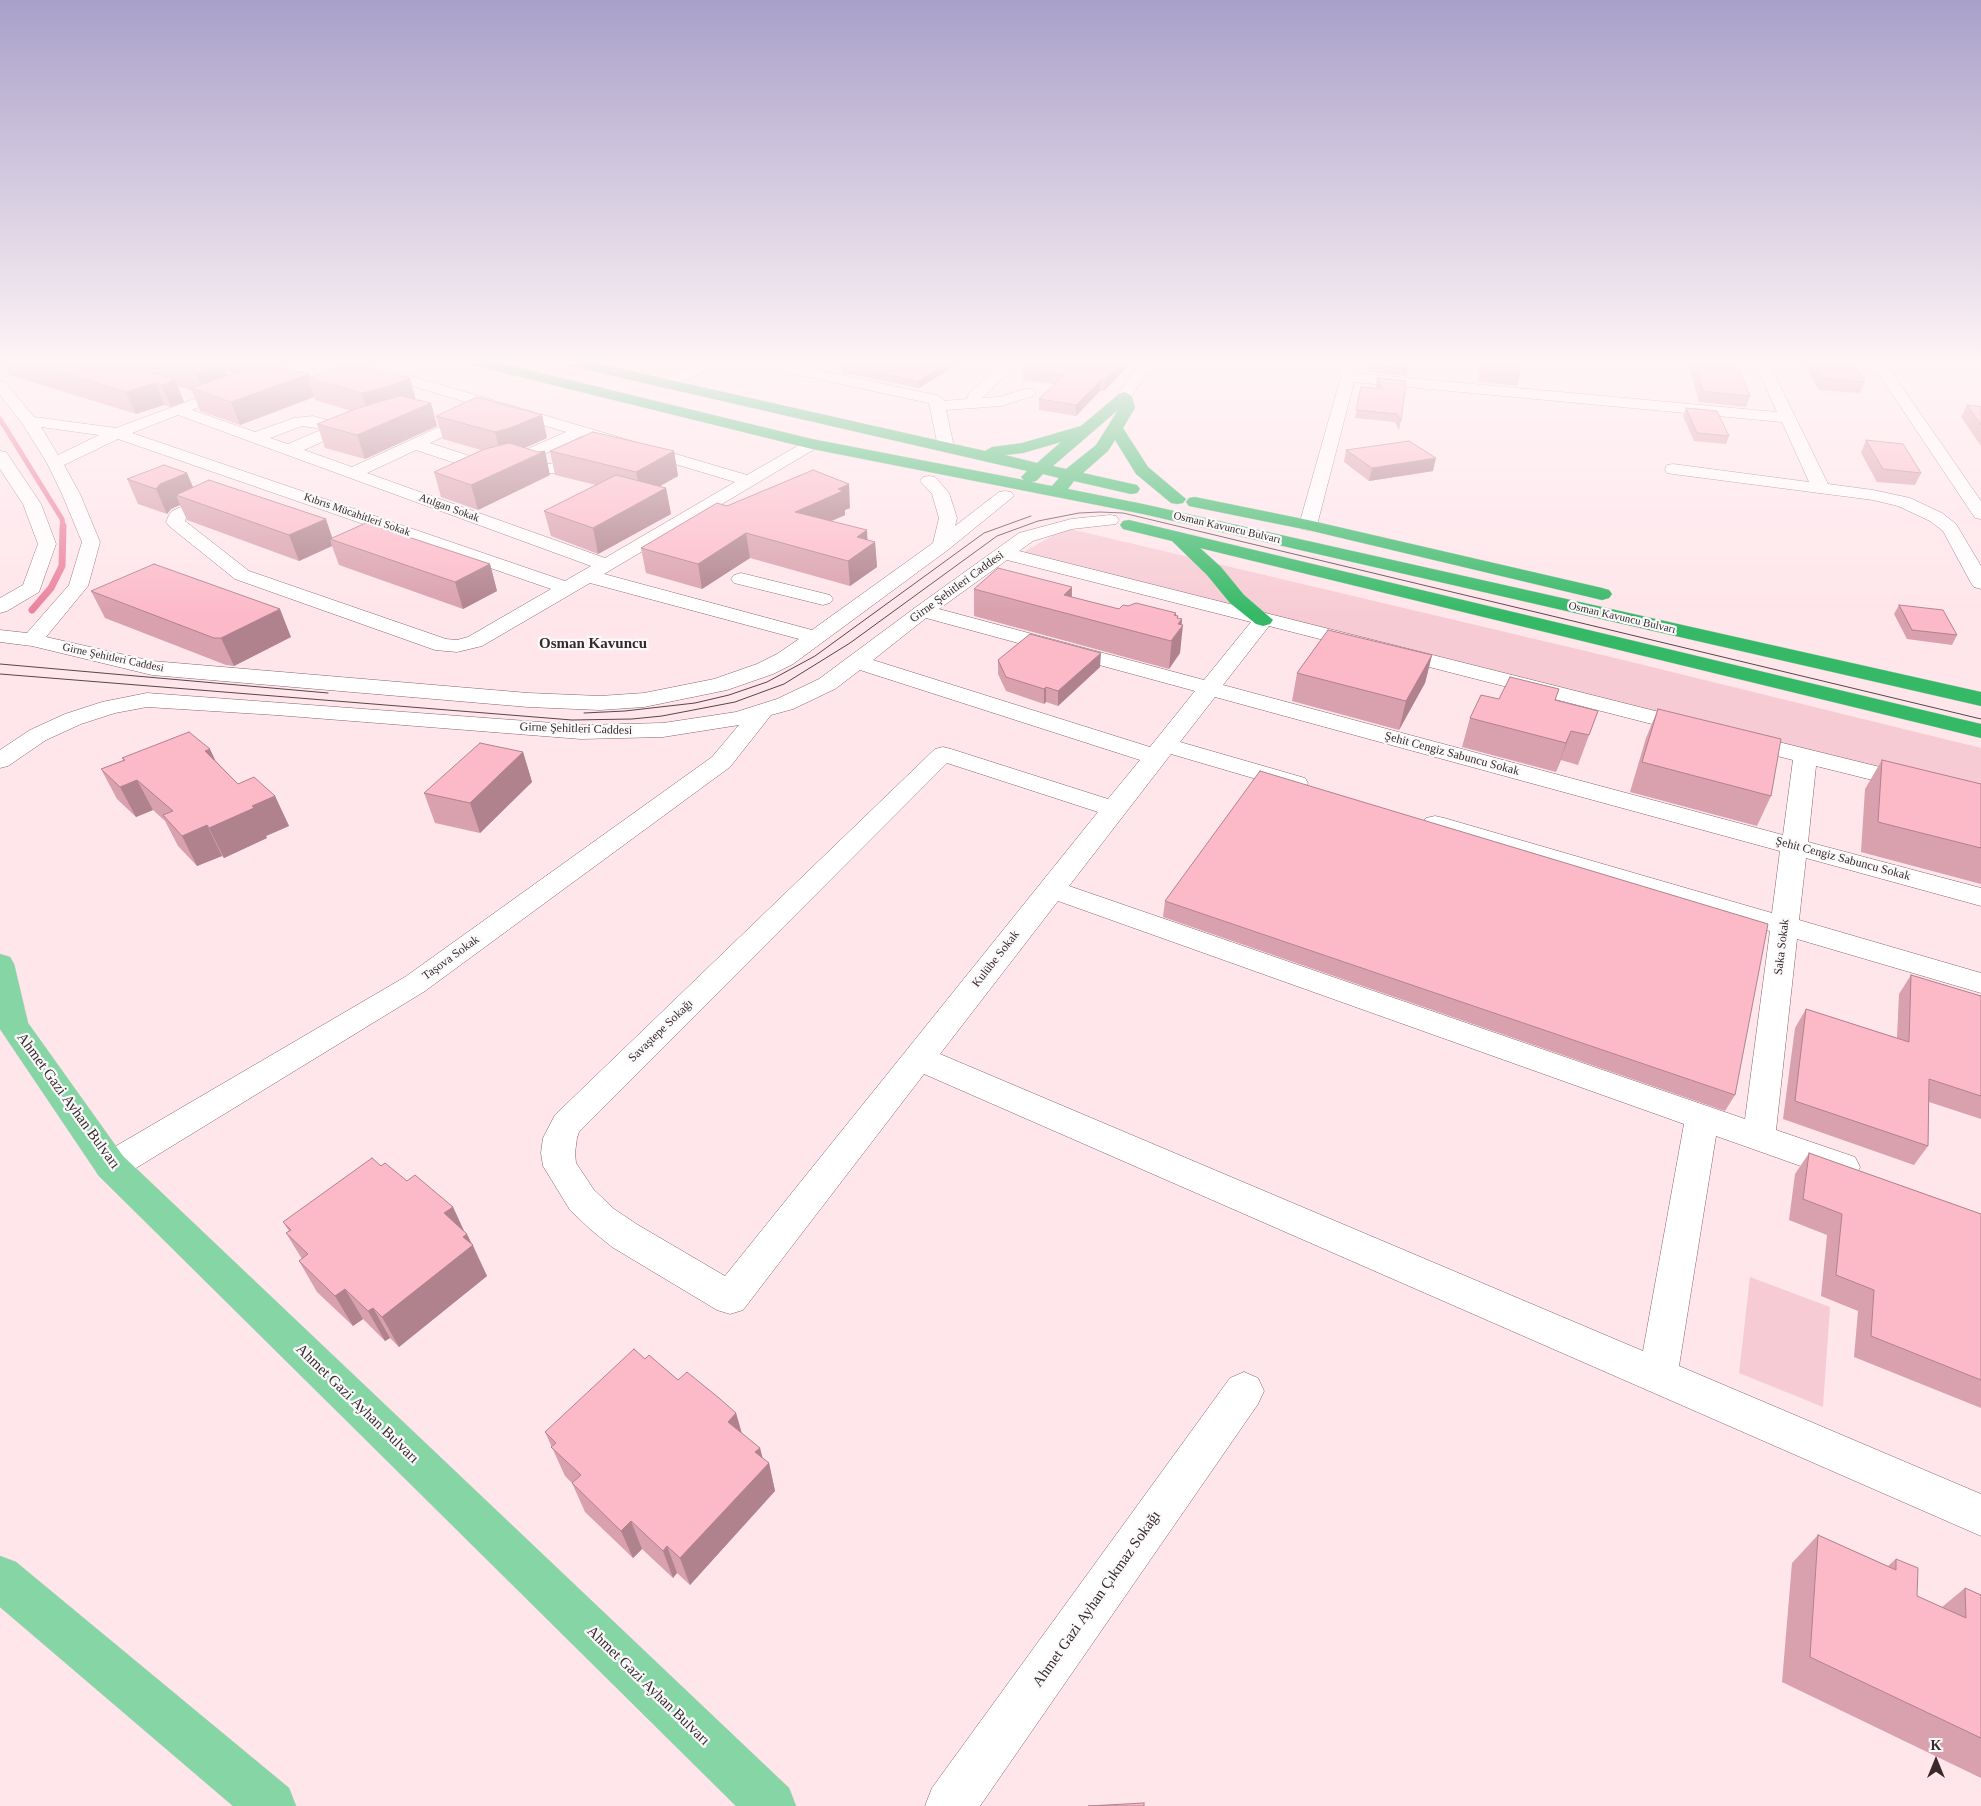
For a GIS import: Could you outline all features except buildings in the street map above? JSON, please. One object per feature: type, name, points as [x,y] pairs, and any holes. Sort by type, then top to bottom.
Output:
[{"type":"highway","points":[[822,445],[866,467],[929,480],[1012,491],[1070,445]]},
{"type":"highway","name":"Osman Kavuncu Bulvarı","points":[[822,445],[1049,499],[1153,511],[1981,699]]},
{"type":"highway","name":"Osman Kavuncu Bulvarı","points":[[938,445],[1308,525],[1616,597]]},
{"type":"highway","points":[[978,454],[1032,445]]},
{"type":"highway","points":[[1104,445],[1070,475],[1049,499],[1110,520],[1178,537],[1981,731]]},
{"type":"highway","points":[[1126,445],[1142,470],[1176,498]]},
{"type":"highway","points":[[1178,537],[1214,571],[1237,599],[1263,620]]},
{"type":"highway","points":[[1702,617],[1981,682]]},
{"type":"main road","name":"Ahmet Gazi Ayhan Bulvarı","points":[[0,964],[13,1025],[111,1166],[771,1806]]},
{"type":"main road","points":[[0,1578],[270,1806]]},
{"type":"street","points":[[32,640],[78,586],[91,542],[72,494],[44,445]]},
{"type":"street","points":[[55,463],[92,445]]},
{"type":"street","name":"Kıbrıs Mücahitleri Sokak","points":[[153,445],[567,588]]},
{"type":"street","name":"Atılgan Sokak","points":[[276,445],[608,565]]},
{"type":"street","points":[[289,450],[300,445]]},
{"type":"street","points":[[353,473],[412,445]]},
{"type":"street","points":[[419,445],[485,467]]},
{"type":"street","points":[[461,478],[485,467],[522,458],[549,445]]},
{"type":"street","points":[[522,458],[521,462],[531,466],[553,469],[605,445]]},
{"type":"street","points":[[628,445],[750,482]]},
{"type":"street","points":[[224,494],[178,515],[175,522],[242,575],[443,645],[457,646],[474,642],[750,482],[820,445]]},
{"type":"street","points":[[1308,525],[1327,445]]},
{"type":"street","points":[[1800,445],[1820,488]]},
{"type":"street","points":[[1939,445],[1972,490],[1981,514]]},
{"type":"street","points":[[0,456],[16,494],[32,504],[47,544],[32,588],[0,607]]},
{"type":"street","points":[[1673,469],[1894,499],[1936,517],[1955,534],[1981,583]]},
{"type":"street","points":[[929,480],[940,493],[948,518],[942,545]]},
{"type":"street","points":[[420,498],[444,486]]},
{"type":"street","name":"Girne Şehitleri Caddesi","points":[[0,636],[32,640],[152,668],[518,699],[600,703],[670,696],[719,685],[765,669],[785,659],[942,545],[1012,491]]},
{"type":"street","name":"Girne Şehitleri Caddesi","points":[[0,761],[21,745],[56,726],[101,710],[147,700],[276,708],[581,732],[637,732],[715,723],[763,712],[827,684],[923,611],[1026,537],[1071,524],[1110,520]]},
{"type":"street","points":[[1004,553],[1981,800]]},
{"type":"street","points":[[588,576],[814,637]]},
{"type":"street","points":[[741,579],[822,599]]},
{"type":"street","points":[[750,620],[788,591]]},
{"type":"street","name":"Şehit Cengiz Sabuncu Sokak","points":[[923,611],[1981,897]]},
{"type":"street","name":"Kulübe Sokak","points":[[730,1298],[1263,620]]},
{"type":"street","points":[[858,662],[1160,751],[1318,789]]},
{"type":"street","name":"Taşova Sokak","points":[[111,1166],[415,984],[721,762],[763,712]]},
{"type":"street","name":"Savaştepe Sokağı","points":[[730,1298],[625,1236],[602,1219],[582,1200],[560,1166],[558,1153],[560,1138],[567,1124],[942,754],[1114,809]]},
{"type":"street","name":"Saka Sokak","points":[[1759,1138],[1805,756]]},
{"type":"street","points":[[1413,817],[1981,983]]},
{"type":"street","points":[[1052,889],[1870,1177]]},
{"type":"street","points":[[918,1058],[1981,1515]]},
{"type":"street","points":[[1658,1376],[1702,1118]]},
{"type":"street","name":"Ahmet Gazi Ayhan Çıkmaz Sokağı","points":[[950,1806],[1244,1391]]},
{"type":"shaded area","points":[[1066,528],[1611,657],[1981,748],[1981,797],[1022,553]]},
{"type":"shaded area","points":[[1750,1277],[1830,1307],[1823,1407],[1739,1373]]},
{"type":"waterway","points":[[16,445],[62,519],[63,527]]},
{"type":"waterway","points":[[32,610],[51,588],[62,566],[63,527]]},
{"type":"tram line","points":[[0,674],[572,720],[632,719],[662,716],[735,702],[784,684],[850,643],[997,536],[1038,521],[1079,513],[1100,512],[1123,513],[1981,719]]},
{"type":"tram line","points":[[584,713],[625,711],[695,703],[729,695],[767,682],[815,656],[984,533],[1031,516]]},
{"type":"tram line","points":[[0,664],[328,693]]},
{"type":"district","name":"Osman Kavuncu","points":[[593,644]]}]
